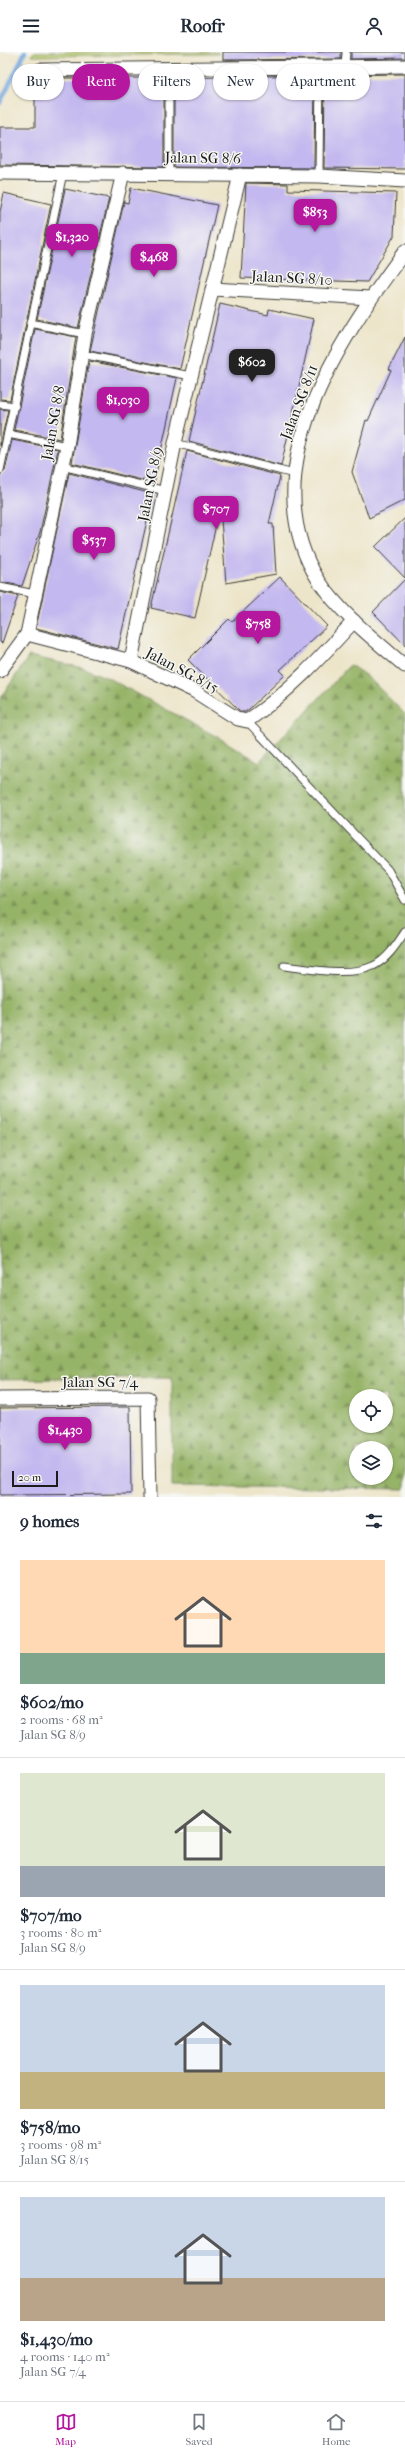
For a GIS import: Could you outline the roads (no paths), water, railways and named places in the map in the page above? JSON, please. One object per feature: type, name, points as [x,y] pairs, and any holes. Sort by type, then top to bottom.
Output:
[{"type":"street","points":[[370,67],[405,66]]},
{"type":"street","points":[[205,68],[276,67]]},
{"type":"street","points":[[64,70],[138,68]]},
{"type":"street","name":"Jalan SG 8/6","points":[[0,173],[169,173],[319,176],[405,181]]},
{"type":"street","name":"Jalan SG 8/8","points":[[0,670],[27,634],[67,446],[85,334],[123,173]]},
{"type":"street","name":"Jalan SG 8/9","points":[[130,661],[166,491],[174,443],[240,175]]},
{"type":"street","name":"Jalan SG 8/11","points":[[405,251],[370,298],[334,356],[306,423],[294,474],[297,530],[305,553],[320,582],[354,621],[405,666]]},
{"type":"street","name":"Jalan SG 8/10","points":[[212,289],[370,298]]},
{"type":"street","points":[[246,721],[267,707],[292,684],[354,621]]},
{"type":"street","name":"Jalan SG 8/15","points":[[27,634],[130,661],[194,691],[238,719],[246,721]]},
{"type":"street","name":"Jalan SG 7/4","points":[[0,1399],[148,1398],[150,1497]]},
{"type":"lane","points":[[345,64],[346,52]]},
{"type":"lane","points":[[169,100],[169,173]]},
{"type":"lane","points":[[319,176],[320,100]]},
{"type":"lane","points":[[0,470],[63,173]]},
{"type":"lane","points":[[30,323],[85,334]]},
{"type":"lane","points":[[81,354],[191,376]]},
{"type":"lane","points":[[0,404],[14,406]]},
{"type":"lane","points":[[8,434],[67,446]]},
{"type":"lane","points":[[174,443],[294,474]]},
{"type":"lane","points":[[62,466],[166,491]]},
{"type":"lane","points":[[0,586],[35,594]]},
{"type":"lane","points":[[246,721],[388,870],[405,900]]},
{"type":"lane","points":[[284,966],[341,972],[374,966],[392,950],[405,932]]},
{"type":"waterway","points":[[0,103],[25,52]]}]
